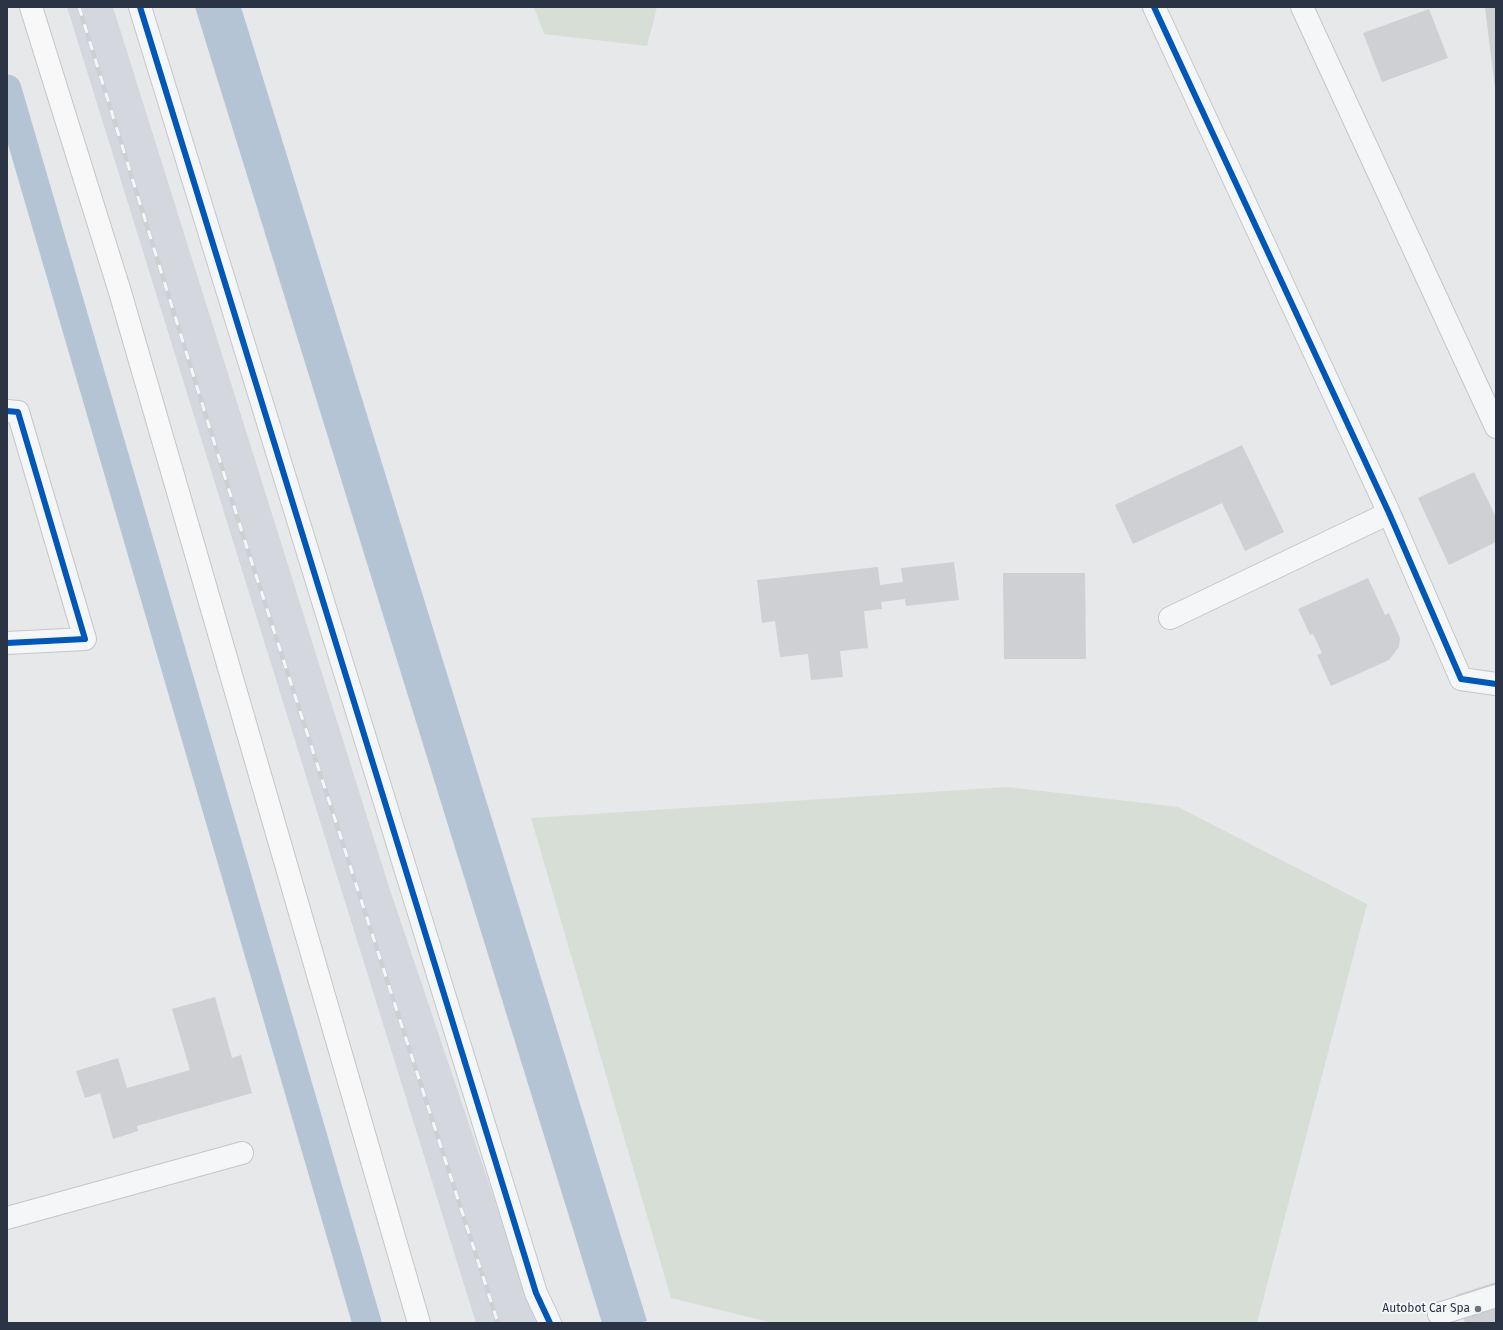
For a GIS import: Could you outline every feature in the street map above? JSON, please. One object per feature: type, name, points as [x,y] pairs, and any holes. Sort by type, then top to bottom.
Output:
[{"type":"main road","points":[[31,7],[122,300],[419,1323]]},
{"type":"street","points":[[140,7],[534,1285],[550,1323]]},
{"type":"street","points":[[1154,7],[1389,513],[1461,680],[1496,684]]},
{"type":"street","points":[[1302,7],[1496,427]]},
{"type":"street","points":[[7,411],[18,412],[86,639],[7,643]]},
{"type":"street","points":[[1170,618],[1389,513]]},
{"type":"street","points":[[7,1218],[242,1153]]},
{"type":"street","points":[[1439,1314],[1496,1296]]},
{"type":"shaded area","points":[[67,7],[113,7],[389,887],[536,1323],[476,1323]]},
{"type":"shaded area","points":[[534,7],[657,7],[647,46],[544,34]]},
{"type":"shaded area","points":[[1007,787],[1178,807],[1367,904],[1257,1323],[773,1323],[671,1298],[531,818]]},
{"type":"water","points":[[195,7],[241,7],[647,1321],[639,1323],[602,1323]]},
{"type":"building","points":[[1485,7],[1496,7],[1496,88],[1495,88]]},
{"type":"building","points":[[1429,9],[1448,58],[1382,82],[1363,33]]},
{"type":"building","points":[[1242,445],[1284,532],[1245,551],[1222,503],[1133,544],[1115,505]]},
{"type":"building","points":[[1474,472],[1496,517],[1496,542],[1449,565],[1418,498]]},
{"type":"building","points":[[954,562],[959,600],[906,606],[905,599],[881,602],[882,609],[864,611],[868,648],[840,651],[843,677],[811,680],[808,654],[780,657],[775,621],[762,623],[757,580],[878,567],[880,585],[903,582],[901,568]]},
{"type":"building","points":[[1003,573],[1085,573],[1086,659],[1004,659]]},
{"type":"building","points":[[1368,578],[1385,615],[1389,613],[1400,638],[1399,647],[1389,660],[1331,686],[1317,655],[1322,653],[1313,634],[1310,635],[1298,609]]},
{"type":"building","points":[[215,997],[232,1058],[241,1055],[252,1093],[137,1126],[138,1131],[113,1139],[100,1093],[85,1098],[76,1071],[118,1058],[127,1088],[190,1070],[172,1009]]},
{"type":"building","name":"Autobot Car Spa","points":[[1496,1282],[1496,1323],[1465,1323],[1456,1295]]},
{"type":"waterway","points":[[7,89],[367,1323]]},
{"type":"railway","points":[[79,7],[242,532],[498,1323]]},
{"type":"cycle path","points":[[140,7],[536,1293],[550,1323]]},
{"type":"cycle path","points":[[1154,7],[1389,513],[1461,679],[1496,684]]},
{"type":"cycle path","points":[[7,411],[18,412],[85,639],[7,643]]},
{"type":"place","name":"Autobot Car Spa","points":[[1478,1309]]}]
